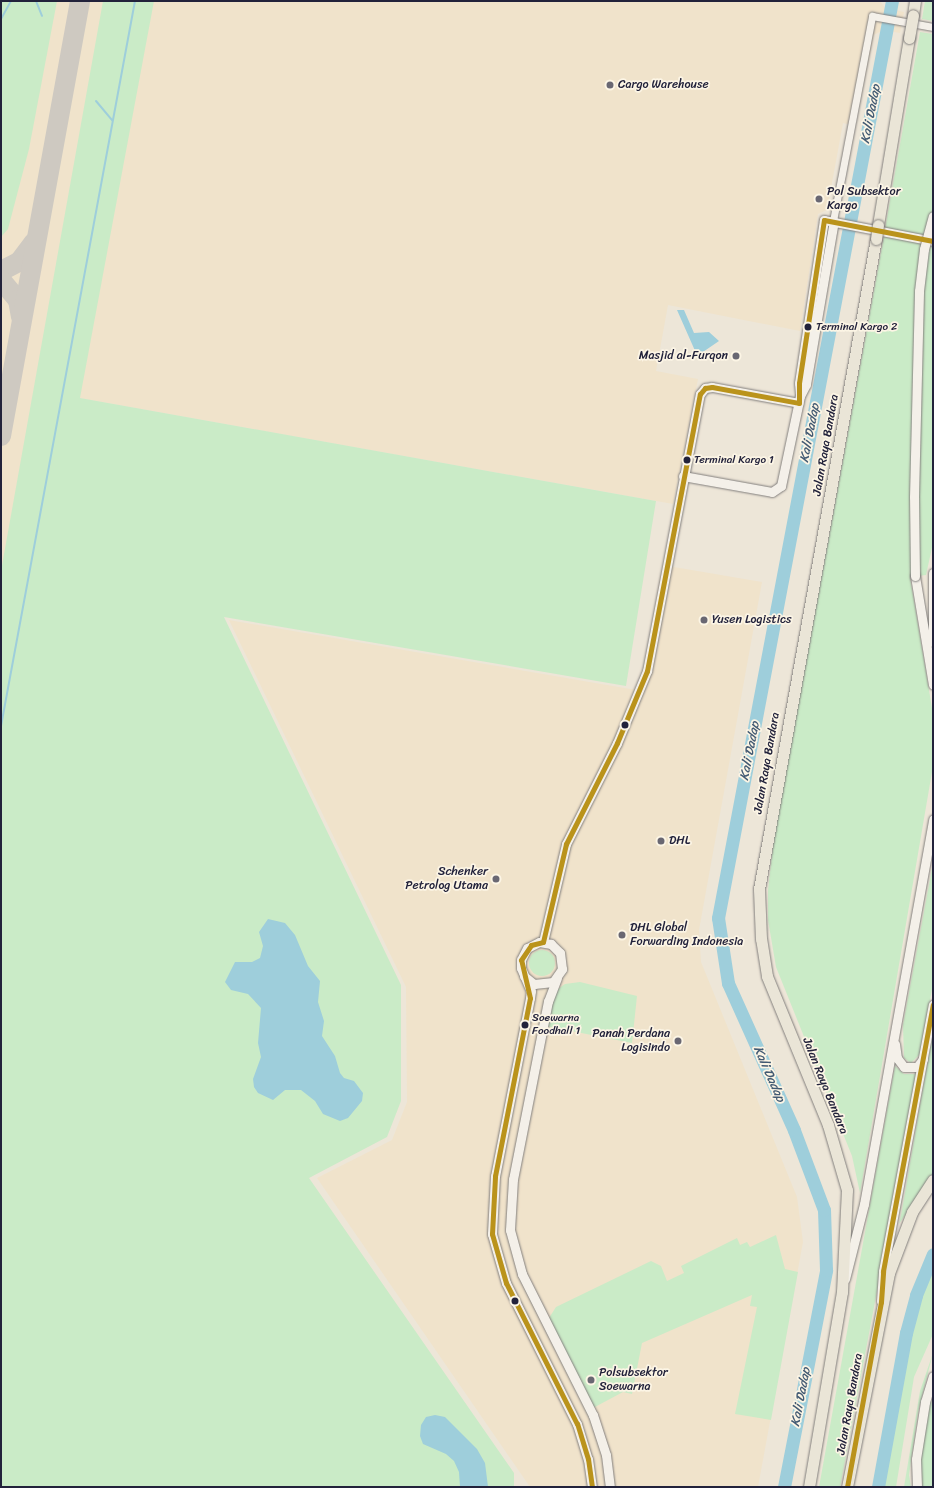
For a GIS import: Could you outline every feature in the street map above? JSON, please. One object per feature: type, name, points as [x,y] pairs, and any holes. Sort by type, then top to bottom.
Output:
[{"type":"main road","name":"Jalan Raya Bandara","points":[[809,1487],[842,1292],[847,1190],[828,1125],[767,976],[758,903],[762,866],[876,239],[915,1]]},
{"type":"main road","name":"Jalan Raya Bandara","points":[[847,1487],[881,1302],[903,1230],[933,1180]]},
{"type":"street","points":[[683,476],[775,492],[783,481],[800,399],[806,384],[815,314],[830,221],[872,16],[933,27]]},
{"type":"street","points":[[933,216],[924,249],[919,290],[913,526],[915,576],[933,685]]},
{"type":"street","points":[[830,221],[933,241]]},
{"type":"street","points":[[543,942],[566,844],[617,743],[647,671],[698,400],[704,388],[800,399]]},
{"type":"street","points":[[933,573],[933,642]]},
{"type":"street","name":"Jalan Raya Bandara","points":[[842,1292],[856,1244],[933,819]]},
{"type":"street","points":[[592,1487],[588,1459],[577,1424],[506,1283],[492,1231],[495,1176],[530,998],[520,964],[524,951],[531,945],[543,942],[555,947],[562,957],[562,969],[548,1000],[513,1179],[510,1230],[522,1274],[592,1415],[606,1455],[610,1487]]},
{"type":"street","points":[[524,976],[540,985],[557,978]]},
{"type":"street","name":"Jalan Raya Bandara","points":[[881,1302],[883,1271],[933,1005]]},
{"type":"street","points":[[896,1025],[896,1049],[901,1064],[907,1068],[917,1067],[924,1055]]},
{"type":"street","points":[[495,1176],[513,1179]]},
{"type":"street","points":[[492,1231],[510,1230]]},
{"type":"street","points":[[522,1316],[539,1307]]},
{"type":"street","points":[[917,1487],[915,1467],[925,1402],[933,1376]]},
{"type":"shaded area","points":[[1,1],[880,1],[885,8],[904,12],[900,33],[883,30],[874,35],[855,126],[843,123],[827,210],[818,214],[800,331],[668,305],[656,371],[698,379],[673,504],[79,398],[1,803]]},
{"type":"shaded area","points":[[662,565],[762,582],[699,930],[701,962],[797,1197],[803,1242],[758,1487],[530,1487],[317,1178],[392,1140],[407,1102],[406,987],[229,620],[636,690],[646,660]]},
{"type":"green space","points":[[1,1],[57,1],[29,149],[8,229],[1,237]]},
{"type":"green space","points":[[103,1],[154,1],[80,398],[656,501],[626,686],[224,617],[401,985],[401,1101],[387,1137],[309,1178],[514,1473],[514,1487],[1,1487],[1,571]]},
{"type":"green space","points":[[925,1],[933,1],[933,21],[922,19]]},
{"type":"green space","points":[[920,32],[933,34],[933,238],[885,229]]},
{"type":"green space","points":[[884,236],[933,245],[933,543],[926,575],[910,577],[933,714],[933,766],[860,1193],[852,1156],[776,967],[768,920],[768,890],[774,837]]},
{"type":"green space","points":[[933,863],[933,984],[920,1054],[911,1063],[904,1058],[903,1025]]},
{"type":"green space","points":[[542,950],[551,954],[555,963],[551,972],[542,976],[533,972],[529,963],[533,954]]},
{"type":"green space","points":[[580,982],[637,996],[632,1043],[546,1026],[555,991],[565,984]]},
{"type":"green space","points":[[933,1030],[933,1174],[899,1224],[902,1210]]},
{"type":"green space","points":[[895,1066],[904,1074],[917,1074],[898,1180],[840,1487],[819,1487]]},
{"type":"green space","points":[[776,1235],[785,1269],[798,1272],[771,1420],[735,1414],[757,1307],[750,1306],[752,1295],[642,1343],[632,1394],[623,1392],[593,1408],[549,1318],[556,1307],[651,1261],[661,1266],[667,1281],[684,1273],[681,1266],[737,1238],[740,1245],[747,1242],[750,1247]]},
{"type":"green space","points":[[933,1258],[933,1334],[914,1377],[896,1487],[880,1487],[908,1333],[917,1296]]},
{"type":"green space","points":[[933,1353],[918,1412],[909,1475],[911,1487],[904,1487],[920,1391]]},
{"type":"green space","points":[[930,1393],[933,1411],[933,1487],[922,1487],[919,1468]]},
{"type":"water","points":[[677,310],[684,310],[694,333],[709,332],[719,341],[700,354],[696,353]]},
{"type":"water","points":[[268,919],[285,923],[295,935],[308,966],[320,981],[318,1002],[324,1021],[322,1036],[335,1056],[340,1073],[344,1078],[354,1081],[363,1093],[362,1101],[348,1118],[340,1121],[323,1114],[315,1101],[301,1090],[285,1090],[273,1100],[258,1093],[254,1087],[253,1079],[261,1057],[258,1043],[261,1008],[248,994],[231,990],[225,982],[235,962],[252,962],[260,958],[263,946],[259,932]]},
{"type":"water","points":[[435,1415],[445,1417],[477,1449],[485,1463],[488,1487],[460,1487],[459,1472],[454,1461],[446,1454],[423,1444],[420,1436],[421,1425],[426,1417]]},
{"type":"waterway","points":[[1,19],[11,1]]},
{"type":"waterway","points":[[36,1],[42,16]]},
{"type":"waterway","points":[[1,726],[135,1]]},
{"type":"waterway","name":"Kali Dadap","points":[[784,1487],[826,1270],[824,1210],[794,1130],[728,983],[718,918],[892,1]]},
{"type":"waterway","points":[[96,101],[112,120]]},
{"type":"waterway","name":"Kali Dadap","points":[[878,1487],[906,1333],[916,1295],[933,1254]]},
{"type":"taxiway","points":[[1,436],[80,1]]},
{"type":"taxiway","points":[[1,271],[19,262],[34,242]]},
{"type":"taxiway","points":[[1,280],[18,300],[21,317]]},
{"type":"transit line","points":[[592,1487],[588,1459],[577,1424],[506,1283],[492,1234],[495,1176],[530,998],[521,960],[531,945],[543,942],[566,844],[617,743],[647,671],[700,394],[705,388],[712,387],[799,403],[799,383],[824,220],[933,241]]},
{"type":"transit line","points":[[847,1487],[881,1302],[883,1271],[933,1005]]},
{"type":"place","name":"Cargo Warehouse","points":[[610,85]]},
{"type":"place","name":"Pol Subsektor Kargo","points":[[819,199]]},
{"type":"place","name":"Terminal Kargo 2","points":[[808,327]]},
{"type":"place","name":"Masjid al-Furqon","points":[[736,356]]},
{"type":"place","name":"Terminal Kargo 1","points":[[687,460]]},
{"type":"place","name":"Yusen Logistics","points":[[704,620]]},
{"type":"place","name":"DHL","points":[[661,841]]},
{"type":"place","name":"Schenker Petrolog Utama","points":[[496,879]]},
{"type":"place","name":"DHL Global Forwarding Indonesia","points":[[622,935]]},
{"type":"place","name":"Soewarna Foodhall 1","points":[[525,1025]]},
{"type":"place","name":"Panah Perdana Logisindo","points":[[678,1041]]},
{"type":"place","name":"Polsubsektor Soewarna","points":[[591,1380]]}]
